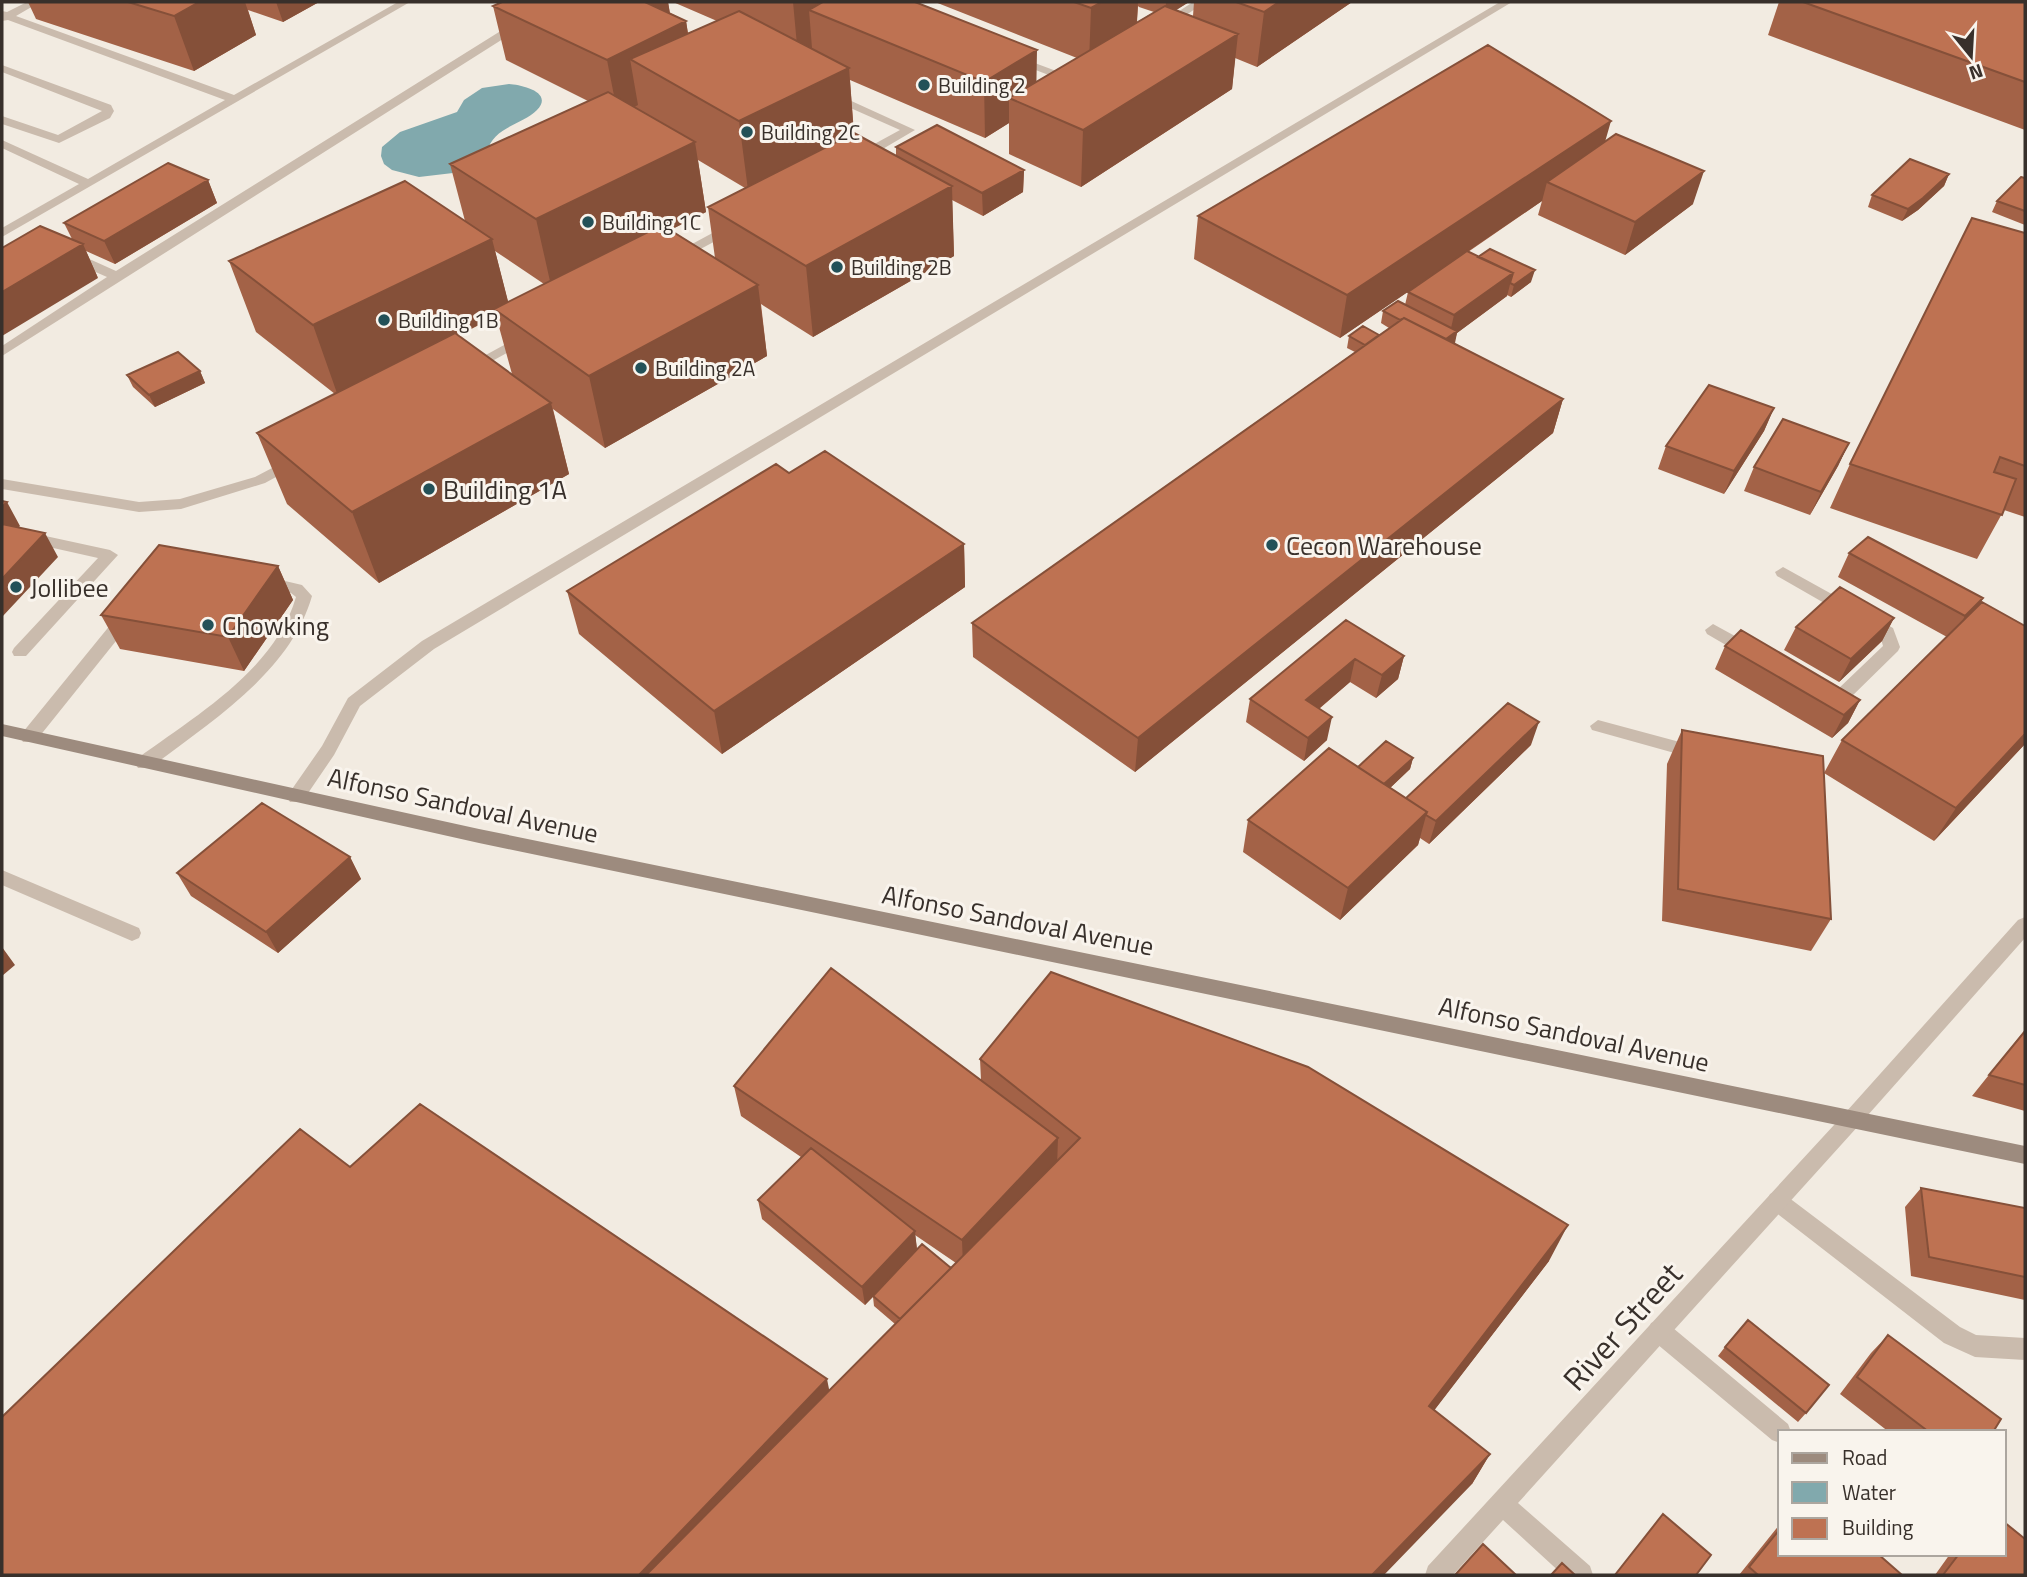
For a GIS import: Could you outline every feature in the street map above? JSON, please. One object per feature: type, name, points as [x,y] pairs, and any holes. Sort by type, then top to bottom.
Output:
[{"type":"main road","name":"Alfonso Sandoval Avenue","points":[[2,730],[296,797],[741,892],[951,932],[2025,1155]]},
{"type":"street","points":[[4,16],[34,2]]},
{"type":"street","points":[[2,233],[405,2]]},
{"type":"street","points":[[1156,31],[1200,2]]},
{"type":"street","points":[[296,797],[354,702],[428,645],[1507,2]]},
{"type":"street","points":[[2,352],[117,276],[513,28],[502,9]]},
{"type":"street","points":[[4,16],[233,99]]},
{"type":"street","points":[[1003,54],[1073,86],[1089,76]]},
{"type":"street","points":[[2,68],[107,108],[108,111],[106,115],[59,139],[2,120]]},
{"type":"street","points":[[820,91],[909,130],[843,167]]},
{"type":"street","points":[[2,144],[87,183]]},
{"type":"street","points":[[661,265],[746,219]]},
{"type":"street","points":[[63,252],[117,276]]},
{"type":"street","points":[[454,376],[539,330]]},
{"type":"street","points":[[2,484],[139,507],[181,504],[260,480],[308,454]]},
{"type":"street","points":[[12,533],[110,555],[20,652]]},
{"type":"street","points":[[1783,572],[1887,632],[1892,640],[1892,647],[1841,697],[1822,694],[1811,688]]},
{"type":"street","points":[[144,763],[247,683],[271,656],[303,609],[304,596],[296,589],[246,578]]},
{"type":"street","points":[[29,737],[135,606]]},
{"type":"street","points":[[1713,630],[1767,662]]},
{"type":"street","points":[[1598,726],[1712,757]]},
{"type":"street","points":[[2,877],[132,933]]},
{"type":"street","name":"River Street","points":[[1437,1575],[2025,925]]},
{"type":"street","points":[[1777,1201],[1952,1335],[1975,1346],[2025,1349]]},
{"type":"street","points":[[1659,1331],[1778,1430]]},
{"type":"street","points":[[1502,1504],[1581,1575]]},
{"type":"water","points":[[509,84],[539,94],[542,98],[541,104],[531,115],[495,137],[487,152],[453,173],[419,177],[392,170],[384,164],[382,147],[400,132],[457,112],[464,100],[482,88]]},
{"type":"building","points":[[128,2],[199,2],[174,16]]},
{"type":"building","points":[[502,2],[645,2],[686,21],[607,60],[493,6]]},
{"type":"building","points":[[823,2],[915,2],[1037,50],[984,82],[809,10]]},
{"type":"building","points":[[1074,2],[1102,2],[1091,8]]},
{"type":"building","points":[[1236,2],[1279,2],[1264,12]]},
{"type":"building","points":[[1803,2],[2025,2],[2025,82]]},
{"type":"building","points":[[1165,6],[1238,34],[1083,130],[1009,98]]},
{"type":"building","points":[[739,11],[849,68],[739,121],[630,59]]},
{"type":"building","points":[[1488,45],[1611,121],[1347,295],[1198,216]]},
{"type":"building","points":[[608,92],[695,142],[536,219],[450,164]]},
{"type":"building","points":[[937,125],[1024,170],[982,193],[896,147]]},
{"type":"building","points":[[854,133],[952,186],[806,266],[708,207]]},
{"type":"building","points":[[1616,134],[1704,171],[1635,222],[1547,182]]},
{"type":"building","points":[[1910,159],[1949,174],[1908,209],[1872,195]]},
{"type":"building","points":[[168,163],[208,180],[104,241],[64,223]]},
{"type":"building","points":[[2021,177],[2025,178],[2025,211],[1997,201]]},
{"type":"building","points":[[405,181],[492,239],[313,325],[229,261]]},
{"type":"building","points":[[1972,218],[2025,233],[2025,466],[2000,457],[1994,472],[2016,479],[2002,515],[1850,464]]},
{"type":"building","points":[[662,225],[758,285],[589,376],[494,309]]},
{"type":"building","points":[[40,226],[83,244],[2,292],[2,248]]},
{"type":"building","points":[[1490,249],[1535,270],[1514,285],[1510,283],[1513,273],[1478,257]]},
{"type":"building","points":[[1467,251],[1513,273],[1454,315],[1408,292]]},
{"type":"building","points":[[1398,301],[1457,331],[1446,339],[1404,318],[1400,320],[1383,311]]},
{"type":"building","name":"Cecon Warehouse","points":[[1404,318],[1563,399],[1138,738],[972,623]]},
{"type":"building","points":[[1363,326],[1379,335],[1365,345],[1349,336]]},
{"type":"building","points":[[455,333],[551,403],[352,512],[257,433]]},
{"type":"building","points":[[178,352],[200,371],[149,395],[127,375]]},
{"type":"building","points":[[1709,385],[1774,408],[1734,471],[1666,446]]},
{"type":"building","points":[[1783,419],[1849,443],[1821,492],[1754,467]]},
{"type":"building","points":[[825,451],[964,544],[714,711],[567,591],[776,464],[789,473]]},
{"type":"building","points":[[2,524],[45,533],[2,579]]},
{"type":"building","points":[[1868,537],[1983,598],[1965,616],[1849,553]]},
{"type":"building","points":[[159,545],[278,566],[228,637],[101,615]]},
{"type":"building","points":[[1840,587],[1894,618],[1851,659],[1796,627]]},
{"type":"building","points":[[1982,602],[2025,626],[2025,734],[1956,808],[1842,740]]},
{"type":"building","points":[[1346,620],[1404,656],[1382,675],[1355,659],[1306,700],[1332,717],[1308,738],[1250,699]]},
{"type":"building","points":[[1741,630],[1860,700],[1844,715],[1725,646]]},
{"type":"building","points":[[1508,703],[1539,722],[1436,821],[1406,798]]},
{"type":"building","points":[[1682,730],[1823,756],[1831,919],[1678,889]]},
{"type":"building","points":[[1386,741],[1413,758],[1384,784],[1358,767]]},
{"type":"building","points":[[1329,748],[1427,812],[1348,888],[1248,820]]},
{"type":"building","points":[[262,803],[350,857],[266,932],[177,873]]},
{"type":"building","points":[[831,968],[1058,1138],[962,1240],[734,1086]]},
{"type":"building","points":[[1051,972],[1308,1067],[1568,1225],[1429,1406],[1490,1454],[1372,1575],[646,1575],[1080,1138],[980,1059]]},
{"type":"building","points":[[2025,1031],[2025,1085],[1989,1075]]},
{"type":"building","points":[[420,1104],[827,1379],[639,1575],[2,1575],[2,1417],[300,1129],[350,1167]]},
{"type":"building","points":[[811,1148],[915,1231],[862,1287],[758,1200]]},
{"type":"building","points":[[1921,1188],[2025,1208],[2025,1277],[1929,1257]]},
{"type":"building","points":[[922,1244],[951,1268],[900,1319],[873,1296]]},
{"type":"building","points":[[1748,1320],[1829,1385],[1806,1413],[1725,1347]]},
{"type":"building","points":[[1888,1335],[2001,1419],[1994,1430],[1926,1430],[1857,1377]]},
{"type":"building","points":[[1663,1514],[1711,1555],[1696,1575],[1615,1575]]},
{"type":"building","points":[[2006,1524],[2025,1539],[2025,1575],[1943,1575],[1957,1556],[2006,1556]]},
{"type":"building","points":[[1778,1531],[1778,1556],[1880,1556],[1902,1575],[1758,1575],[1749,1567]]},
{"type":"building","points":[[1483,1544],[1516,1575],[1455,1575]]},
{"type":"building","points":[[1562,1563],[1575,1575],[1551,1575]]},
{"type":"place","name":"Building 2","points":[[924,85]]},
{"type":"place","name":"Building 2C","points":[[747,132]]},
{"type":"place","name":"Building 1C","points":[[588,222]]},
{"type":"place","name":"Building 2B","points":[[837,267]]},
{"type":"place","name":"Building 1B","points":[[384,320]]},
{"type":"place","name":"Building 2A","points":[[641,368]]},
{"type":"place","name":"Building 1A","points":[[429,489]]},
{"type":"place","name":"Cecon Warehouse","points":[[1272,545]]},
{"type":"place","name":"Jollibee","points":[[16,587]]},
{"type":"place","name":"Chowking","points":[[208,625]]}]
